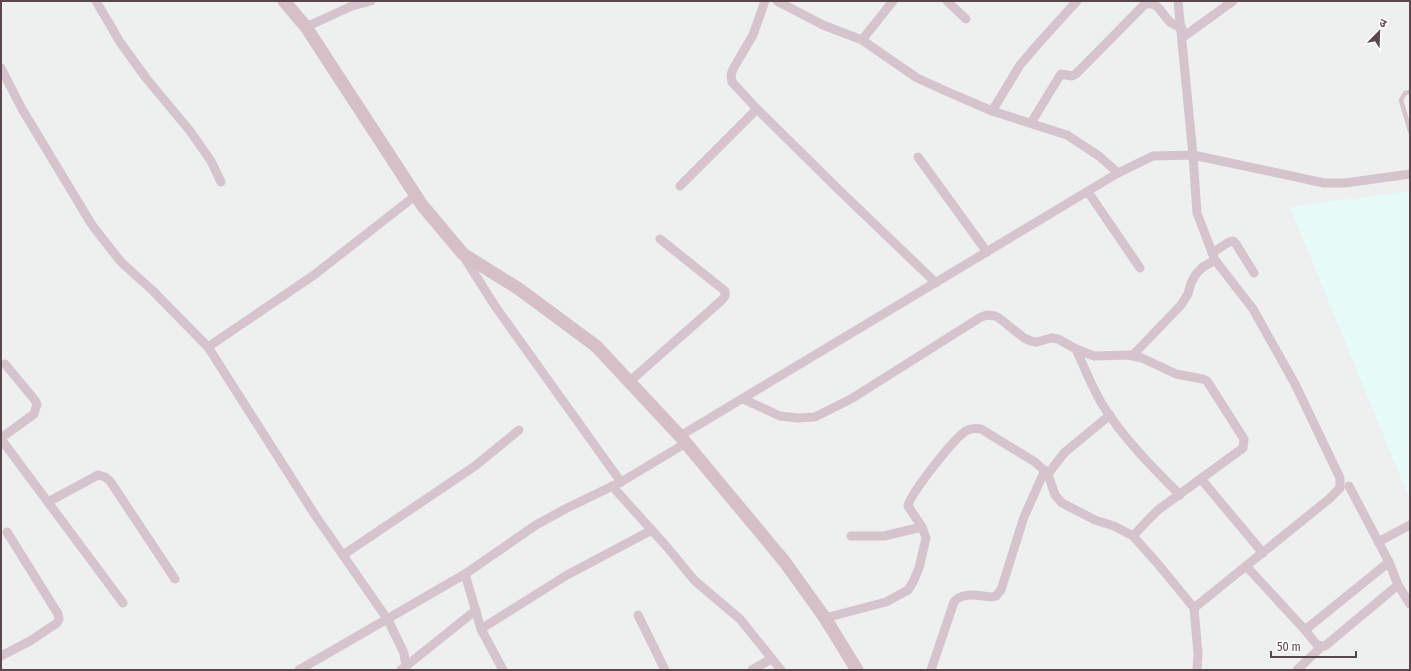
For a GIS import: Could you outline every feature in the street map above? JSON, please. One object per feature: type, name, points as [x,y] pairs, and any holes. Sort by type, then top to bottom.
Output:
[{"type":"street","points":[[96,1],[120,42],[146,78],[190,131],[211,161],[221,182]]},
{"type":"street","points":[[284,1],[306,27],[415,196],[463,254],[520,289],[596,346],[683,440],[784,561],[825,618],[857,670]]},
{"type":"street","points":[[306,27],[352,6],[371,1]]},
{"type":"street","points":[[765,1],[753,35],[733,69],[731,75],[732,82],[838,190],[936,283]]},
{"type":"street","points":[[777,1],[822,25],[862,40],[917,78],[992,111],[1067,135],[1099,156],[1118,174]]},
{"type":"street","points":[[862,40],[893,1]]},
{"type":"street","points":[[947,1],[966,19]]},
{"type":"street","points":[[992,111],[1020,65],[1077,1]]},
{"type":"street","points":[[1178,1],[1178,29],[1193,155],[1197,213],[1214,256],[1253,309],[1295,384],[1340,478],[1340,488],[1329,499],[1247,567],[1194,608]]},
{"type":"street","points":[[1178,29],[1233,1]]},
{"type":"street","points":[[1032,123],[1058,77],[1061,74],[1072,76],[1076,74],[1144,5],[1154,3],[1159,6],[1168,20],[1178,29]]},
{"type":"street","points":[[1,68],[22,109],[92,225],[121,262],[152,290],[208,347],[315,515],[388,620],[404,653],[405,661]]},
{"type":"street","points":[[680,186],[757,109]]},
{"type":"street","points":[[299,670],[388,620],[465,574],[536,525],[621,482],[743,399],[1118,174],[1153,156],[1193,155],[1324,183],[1345,183],[1410,174]]},
{"type":"street","points":[[918,157],[987,252]]},
{"type":"street","points":[[1088,192],[1140,268]]},
{"type":"street","points":[[208,347],[314,275],[415,196]]},
{"type":"street","points":[[629,382],[725,296],[725,292],[660,239]]},
{"type":"street","points":[[1132,356],[1182,305],[1196,274],[1229,242],[1233,241],[1236,244],[1254,273]]},
{"type":"street","points":[[460,250],[496,306],[621,482]]},
{"type":"street","points":[[743,399],[780,416],[798,418],[815,417],[851,399],[962,328],[987,315],[999,318],[1024,338],[1031,341],[1037,342],[1051,338],[1058,339],[1076,349],[1094,356],[1132,356],[1142,358],[1176,374],[1207,381],[1244,439],[1243,448],[1158,510],[1132,536]]},
{"type":"street","points":[[1076,349],[1096,392],[1110,415],[1146,461],[1180,495]]},
{"type":"street","points":[[5,364],[37,404],[34,414],[1,438],[123,603]]},
{"type":"street","points":[[931,670],[954,602],[958,597],[963,595],[992,598],[996,596],[1001,590],[1024,517],[1047,472],[1064,453],[1110,415]]},
{"type":"street","points":[[825,618],[886,602],[908,590],[920,568],[926,538],[922,527],[908,506],[909,501],[923,480],[958,437],[966,431],[974,428],[981,429],[1035,462],[1047,472],[1055,495],[1062,503],[1095,520],[1114,526],[1132,536],[1158,564],[1194,608],[1198,653],[1197,670]]},
{"type":"street","points":[[343,554],[475,466],[520,430]]},
{"type":"street","points":[[48,502],[98,475],[105,477],[110,481],[174,579]]},
{"type":"street","points":[[1201,479],[1264,553]]},
{"type":"street","points":[[612,486],[652,530],[694,580],[740,619],[781,670]]},
{"type":"street","points":[[1349,486],[1389,562],[1398,585],[1410,604]]},
{"type":"street","points":[[1378,542],[1410,525]]},
{"type":"street","points":[[851,536],[884,536],[922,527]]},
{"type":"street","points":[[481,629],[567,575],[652,530]]},
{"type":"street","points":[[1,656],[30,641],[58,619],[58,614],[7,532]]},
{"type":"street","points":[[1305,630],[1389,562]]},
{"type":"street","points":[[1247,567],[1317,645],[1321,647]]},
{"type":"street","points":[[465,574],[481,629],[503,670]]},
{"type":"street","points":[[1298,670],[1321,647],[1325,646],[1398,585]]},
{"type":"street","points":[[401,670],[476,610]]},
{"type":"street","points":[[638,615],[665,670]]},
{"type":"street","points":[[752,670],[771,659]]},
{"type":"lane","points":[[1410,92],[1405,94],[1401,100],[1410,131]]},
{"type":"shaded area","points":[[1410,191],[1410,500],[1290,207]]}]
